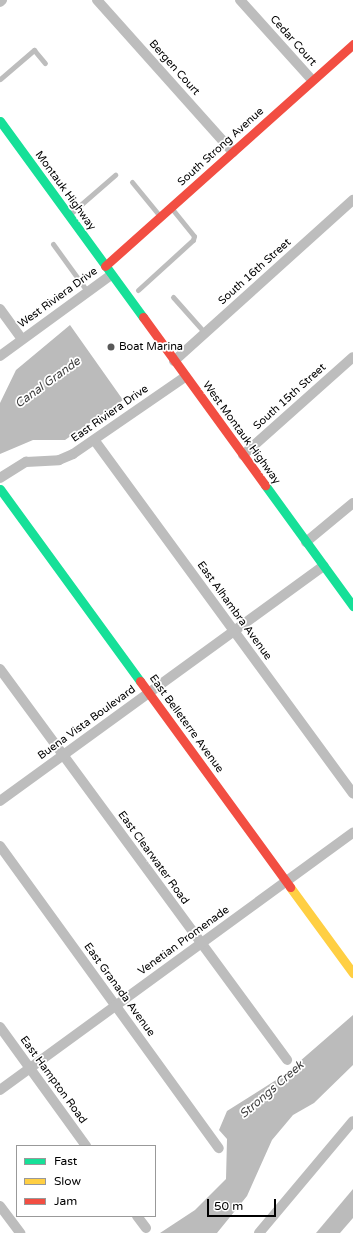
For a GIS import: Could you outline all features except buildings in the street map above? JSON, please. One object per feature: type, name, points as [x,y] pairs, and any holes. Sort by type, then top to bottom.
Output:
[{"type":"street","name":"Bergen Court","points":[[97,0],[233,152]]},
{"type":"street","name":"Cedar Court","points":[[240,0],[312,80]]},
{"type":"street","name":"South Strong Avenue","points":[[108,270],[161,217],[353,44]]},
{"type":"street","name":"Montauk Highway","points":[[0,121],[108,270]]},
{"type":"street","name":"South 16th Street","points":[[174,361],[353,200]]},
{"type":"street","name":"West Riviera Drive","points":[[0,356],[88,292],[108,270]]},
{"type":"street","name":"West Montauk Highway","points":[[108,270],[353,606]]},
{"type":"street","points":[[0,309],[22,339]]},
{"type":"street","name":"South 15th Street","points":[[243,455],[353,357]]},
{"type":"street","name":"East Riviera Drive","points":[[0,478],[26,462],[59,460],[95,441],[185,377]]},
{"type":"street","name":"East Alhambra Avenue","points":[[95,441],[353,794]]},
{"type":"street","name":"East Belleterre Avenue","points":[[0,489],[353,973]]},
{"type":"street","points":[[306,542],[353,503]]},
{"type":"street","name":"Buena Vista Boulevard","points":[[0,801],[324,566]]},
{"type":"street","name":"East Clearwater Road","points":[[0,669],[200,944],[287,1060]]},
{"type":"street","name":"Venetian Promenade","points":[[0,1090],[353,833]]},
{"type":"street","name":"East Granada Avenue","points":[[0,846],[220,1148]]},
{"type":"street","name":"East Hampton Road","points":[[0,1028],[85,1145]]},
{"type":"street","points":[[259,1233],[353,1121]]},
{"type":"street","points":[[0,1206],[20,1233]]},
{"type":"street","points":[[138,1217],[146,1228]]},
{"type":"lane","points":[[0,79],[34,50],[45,63]]},
{"type":"lane","points":[[68,216],[115,175]]},
{"type":"lane","points":[[132,182],[161,217]]},
{"type":"lane","points":[[138,290],[193,240],[194,236],[171,208]]},
{"type":"lane","points":[[54,244],[88,292]]},
{"type":"lane","points":[[173,297],[205,333]]},
{"type":"water","name":"Canal Grande","points":[[70,325],[123,400],[65,440],[33,440],[0,454],[0,403],[16,370]]},
{"type":"water","name":"Strongs Creek","points":[[353,1015],[353,1065],[314,1103],[293,1115],[272,1140],[247,1196],[217,1233],[160,1233],[195,1210],[226,1179],[227,1139],[219,1130],[227,1111],[284,1075]]},
{"type":"water","points":[[353,1189],[353,1218],[340,1233],[316,1233]]},
{"type":"traffic: fast","points":[[0,121],[143,317]]},
{"type":"traffic: fast","points":[[265,485],[353,606]]},
{"type":"traffic: fast","points":[[0,489],[140,681]]},
{"type":"traffic: slow","points":[[290,887],[353,973]]},
{"type":"traffic: jam","points":[[105,266],[353,44]]},
{"type":"traffic: jam","points":[[143,317],[265,485]]},
{"type":"traffic: jam","points":[[140,681],[290,887]]},
{"type":"place","name":"Boat Marina","points":[[111,347]]}]
